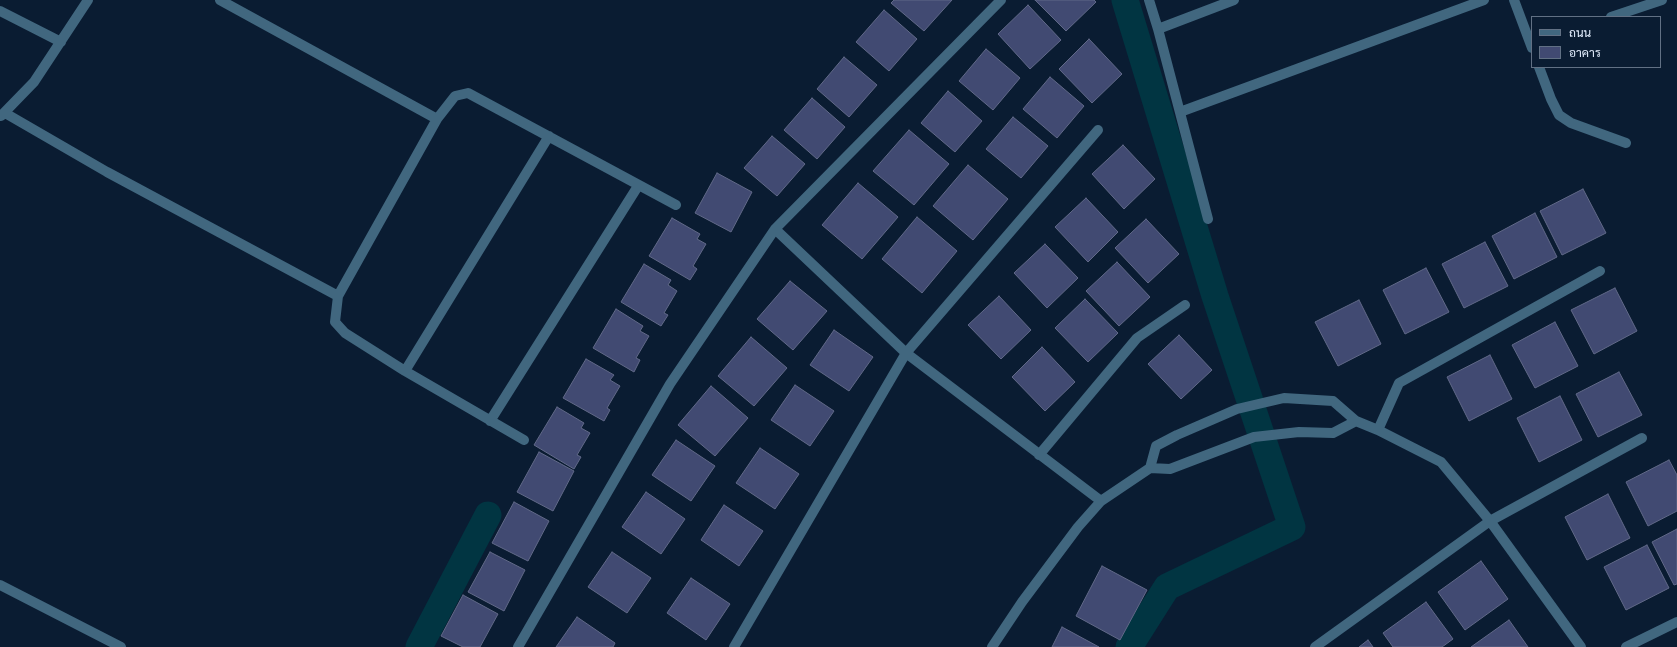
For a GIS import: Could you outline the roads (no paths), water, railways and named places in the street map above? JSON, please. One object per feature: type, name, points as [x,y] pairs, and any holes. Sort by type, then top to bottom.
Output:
[{"type":"street","points":[[88,0],[34,82],[3,115],[338,296]]},
{"type":"street","points":[[220,0],[437,119]]},
{"type":"street","points":[[518,647],[670,384],[775,229],[1002,0]]},
{"type":"street","points":[[1149,0],[1208,219]]},
{"type":"street","points":[[1158,29],[1234,0]]},
{"type":"street","points":[[1180,112],[1484,0]]},
{"type":"street","points":[[1514,0],[1531,42]]},
{"type":"street","points":[[1614,16],[1662,0]]},
{"type":"street","points":[[0,11],[60,42]]},
{"type":"street","points":[[1539,68],[1551,99],[1559,114],[1571,122],[1626,143]]},
{"type":"street","points":[[524,440],[405,371],[345,333],[336,322],[338,296],[437,119],[455,96],[468,93],[638,186],[676,205]]},
{"type":"street","points":[[734,647],[906,353],[1098,130]]},
{"type":"street","points":[[405,371],[549,136]]},
{"type":"street","points":[[490,421],[638,186]]},
{"type":"street","points":[[775,229],[906,353],[1101,501]]},
{"type":"street","points":[[1378,430],[1399,383],[1600,270]]},
{"type":"street","points":[[1039,455],[1137,338],[1185,305]]},
{"type":"street","points":[[1150,468],[1156,446],[1237,409],[1284,398],[1334,402],[1356,421],[1378,430],[1441,462],[1490,521],[1581,647]]},
{"type":"street","points":[[992,647],[1022,602],[1078,527],[1101,501],[1150,468],[1170,468],[1254,437],[1299,432],[1333,433],[1356,421]]},
{"type":"street","points":[[1315,647],[1490,521],[1642,438]]},
{"type":"street","points":[[0,585],[121,647]]},
{"type":"street","points":[[1626,647],[1677,622]]},
{"type":"street","points":[[97,647],[102,638]]},
{"type":"waterway","points":[[1125,0],[1215,296],[1292,527],[1167,587],[1129,647]]},
{"type":"waterway","points":[[419,647],[488,515]]}]
